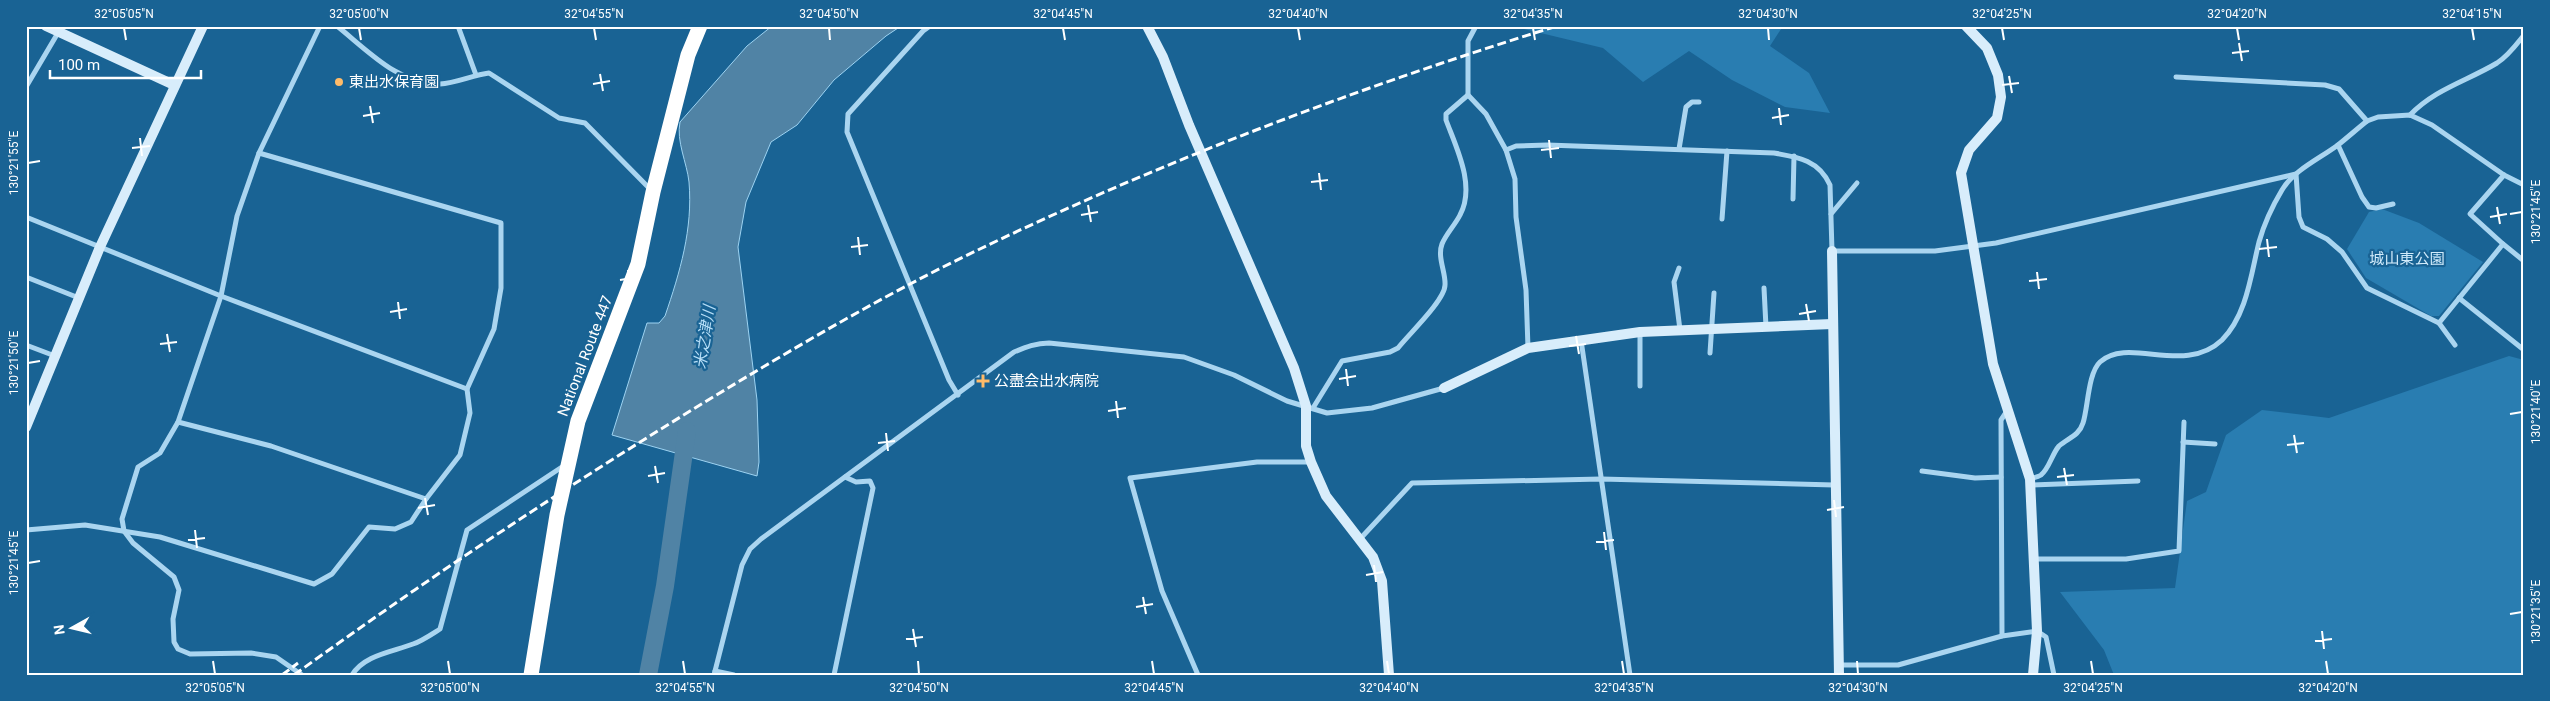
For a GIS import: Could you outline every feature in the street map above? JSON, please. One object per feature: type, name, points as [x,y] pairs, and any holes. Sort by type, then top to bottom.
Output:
[{"type":"highway","name":"National Route 447","points":[[531,675],[557,515],[578,420],[638,264],[653,192],[688,55],[700,26]]},
{"type":"street","points":[[46,26],[60,30],[174,85]]},
{"type":"street","points":[[26,427],[30,409],[55,356],[100,247],[203,26]]},
{"type":"street","points":[[302,675],[276,657],[251,653],[190,654],[178,649],[174,642],[173,619],[179,590],[174,577],[133,543],[124,531],[122,519],[138,468],[160,454],[178,422],[221,296],[237,216],[259,153],[320,26]]},
{"type":"street","points":[[337,26],[388,68],[416,80],[440,84],[476,75],[489,74],[559,118],[585,123],[653,192]]},
{"type":"street","points":[[458,26],[476,75]]},
{"type":"street","points":[[930,26],[923,31],[848,114],[847,132],[949,380],[958,395]]},
{"type":"street","points":[[1147,26],[1163,57],[1189,125],[1310,407],[1306,446],[1311,462],[1326,496],[1373,557],[1382,581],[1389,675]]},
{"type":"street","points":[[1476,26],[1468,41],[1468,95],[1486,114],[1506,150],[1515,179],[1516,217],[1526,290],[1528,348]]},
{"type":"street","points":[[1966,26],[1987,48],[1998,75],[2001,97],[1997,118],[1969,150],[1961,173],[1994,364],[2030,482],[2032,559],[2037,631],[2033,675]]},
{"type":"street","points":[[26,87],[60,30]]},
{"type":"street","points":[[2410,115],[2422,102],[2498,63],[2524,35]]},
{"type":"street","points":[[2176,77],[2325,85],[2339,89],[2367,121]]},
{"type":"street","points":[[1310,407],[1342,361],[1390,352],[1398,348],[1437,305],[1445,293],[1442,245],[1461,215],[1465,190],[1462,164],[1446,120],[1446,114],[1468,95]]},
{"type":"street","points":[[1679,149],[1686,107],[1692,102],[1700,102]]},
{"type":"street","points":[[2030,482],[2042,474],[2059,446],[2077,434],[2083,426],[2094,371],[2100,361],[2116,354],[2135,352],[2178,357],[2201,354],[2213,347],[2229,332],[2248,288],[2260,240],[2268,218],[2283,188],[2296,174],[2338,145],[2367,121],[2378,117],[2410,115],[2432,125],[2504,175],[2524,185]]},
{"type":"street","points":[[1506,150],[1516,146],[1547,145],[1774,153],[1794,156],[1814,164],[1826,176],[1830,185],[1837,672],[1898,665],[2002,636],[2037,631],[2046,637],[2054,675]]},
{"type":"street","points":[[2338,145],[2362,197],[2369,207],[2376,208],[2393,204]]},
{"type":"street","points":[[1722,219],[1727,151]]},
{"type":"street","points":[[26,530],[85,525],[160,537],[314,584],[332,574],[370,527],[395,529],[411,522],[460,455],[470,414],[467,390],[494,329],[501,288],[502,223],[259,153]]},
{"type":"street","points":[[1794,156],[1794,200]]},
{"type":"street","points":[[1832,251],[1935,251],[1996,243],[2296,174]]},
{"type":"street","points":[[2296,174],[2299,217],[2303,227],[2327,239],[2342,252],[2367,288],[2439,323],[2455,345]]},
{"type":"street","points":[[2504,175],[2470,214],[2524,261]]},
{"type":"street","points":[[1831,214],[1857,183]]},
{"type":"street","points":[[26,217],[221,296],[467,390]]},
{"type":"street","points":[[2439,323],[2503,244]]},
{"type":"street","points":[[1679,268],[1674,282],[1680,330]]},
{"type":"street","points":[[26,277],[79,298]]},
{"type":"street","points":[[1764,288],[1766,326]]},
{"type":"street","points":[[1710,353],[1714,293]]},
{"type":"street","points":[[2459,298],[2524,350]]},
{"type":"street","points":[[734,675],[714,673],[740,573],[750,550],[761,539],[1014,352],[1037,343],[1184,357],[1234,375],[1287,402],[1327,413],[1372,408],[1444,388],[1528,348],[1640,332],[1832,324]]},
{"type":"street","points":[[1640,332],[1640,386]]},
{"type":"street","points":[[1581,339],[1630,675]]},
{"type":"street","points":[[26,345],[55,356]]},
{"type":"street","points":[[2002,636],[2001,420],[2008,410]]},
{"type":"street","points":[[178,422],[271,446],[426,499]]},
{"type":"street","points":[[2032,559],[2126,559],[2179,551],[2184,422]]},
{"type":"street","points":[[2183,442],[2214,444]]},
{"type":"street","points":[[1198,675],[1162,592],[1130,478],[1257,462],[1311,462]]},
{"type":"street","points":[[352,675],[358,666],[390,651],[414,644],[440,629],[467,530],[568,463]]},
{"type":"street","points":[[1922,471],[1975,478],[2001,477]]},
{"type":"street","points":[[834,675],[872,488],[870,481],[856,482],[845,477]]},
{"type":"street","points":[[1360,539],[1412,483],[1601,479],[1834,485]]},
{"type":"street","points":[[2030,482],[2138,481]]},
{"type":"green space","points":[[1511,26],[1783,26],[1770,46],[1809,73],[1830,113],[1785,107],[1732,80],[1689,51],[1643,82],[1603,48]]},
{"type":"green space","name":"城山東公園","points":[[2382,209],[2419,223],[2483,262],[2439,316],[2431,316],[2366,278],[2347,249],[2369,212]]},
{"type":"green space","points":[[2509,356],[2524,360],[2524,675],[2114,675],[2104,650],[2060,592],[2175,588],[2187,501],[2206,492],[2226,435],[2262,410],[2329,418]]},
{"type":"water","points":[[772,26],[901,26],[886,36],[834,80],[797,125],[771,142],[746,202],[738,247],[757,400],[759,462],[757,476],[612,435],[647,323],[659,323],[665,316],[684,250],[690,199],[688,175],[679,137],[680,122],[747,46]]},
{"type":"waterway","name":"米之津川","points":[[648,675],[665,586],[687,431]]},
{"type":"railway","points":[[294,675],[437,575],[632,447],[811,339],[943,267],[1093,197],[1245,134],[1400,77],[1557,26]]},
{"type":"railway","points":[[282,675],[298,663]]},
{"type":"place","name":"東出水保育園","points":[[339,82]]},
{"type":"place","name":"公盡会出水病院","points":[[983,381]]}]
